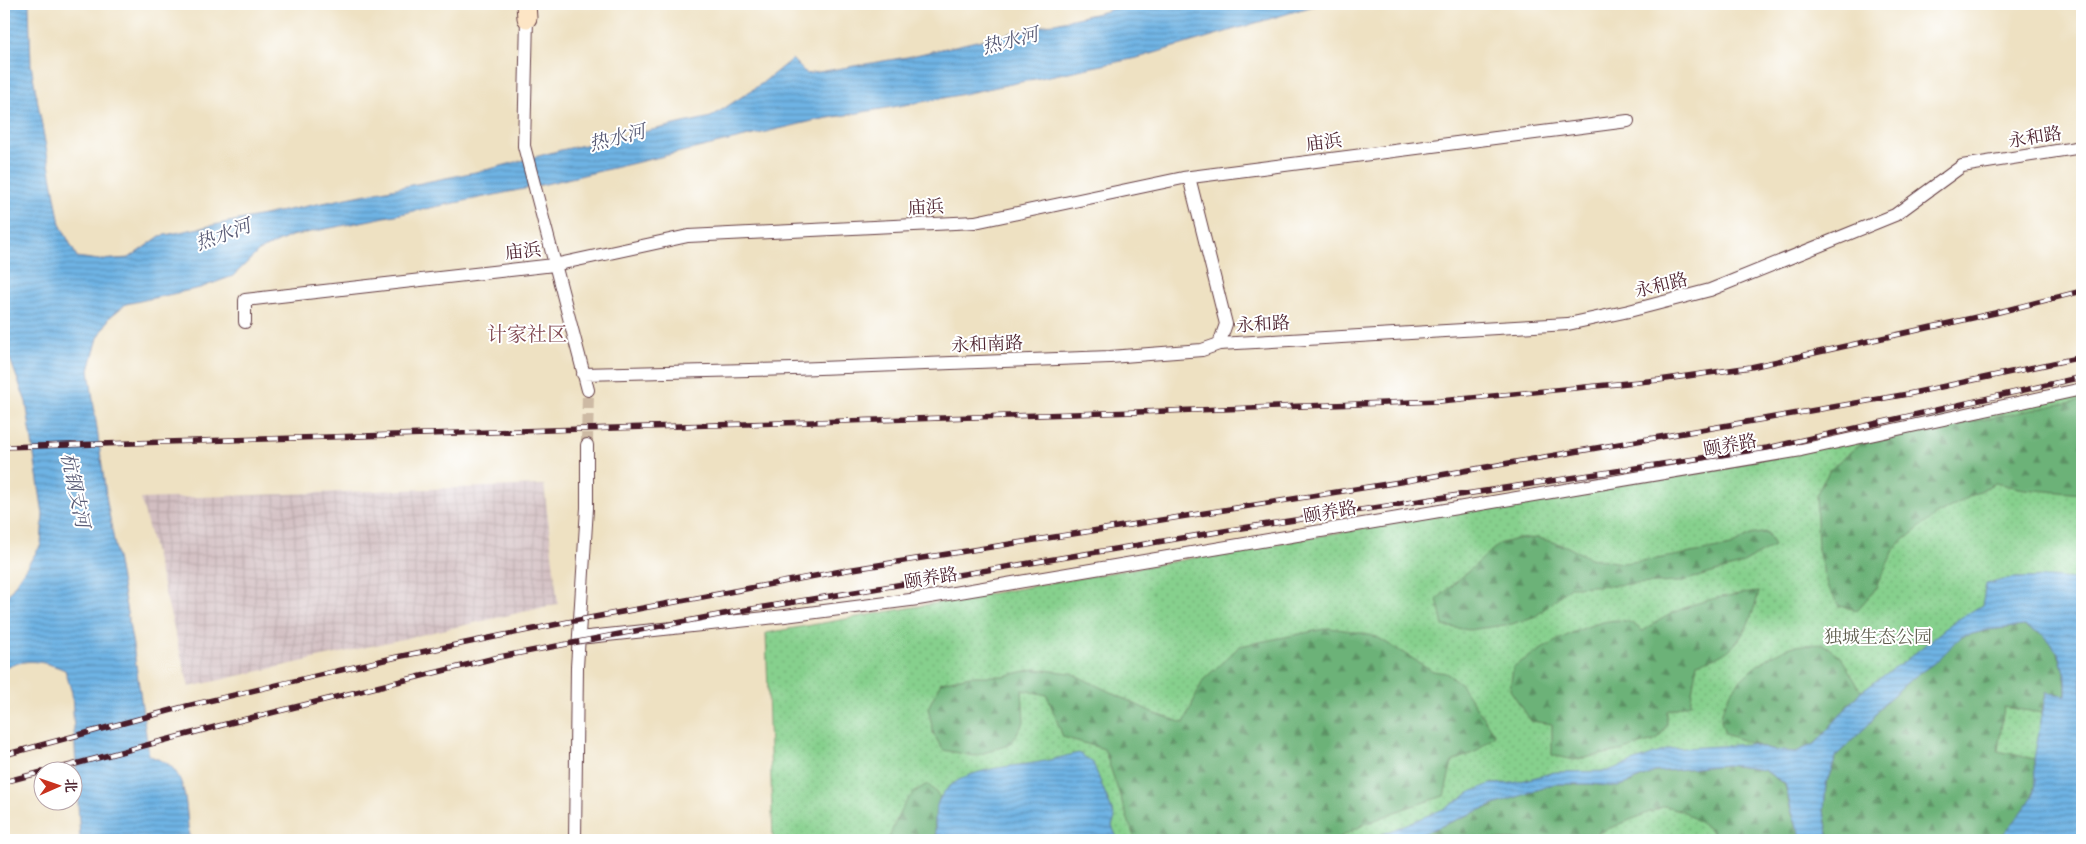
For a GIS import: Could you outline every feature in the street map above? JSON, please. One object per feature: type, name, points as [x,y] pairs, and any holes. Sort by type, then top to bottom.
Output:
[{"type":"street","points":[[526,11],[524,146],[588,390]]},
{"type":"street","name":"庙浜","points":[[245,322],[245,300],[554,265],[688,236],[975,222],[1190,177],[1628,120]]},
{"type":"street","name":"永和路","points":[[1219,344],[1568,324],[1629,311],[1710,290],[1895,215],[1962,166],[2082,147]]},
{"type":"street","points":[[1190,177],[1226,324],[1219,344]]},
{"type":"street","name":"永和南路","points":[[583,374],[793,369],[1110,356],[1202,350],[1219,344]]},
{"type":"street","name":"颐养路","points":[[579,638],[785,616],[948,594],[1801,450],[2082,389]]},
{"type":"street","points":[[575,840],[579,638],[587,508],[587,445]]},
{"type":"shaded area","points":[[544,485],[558,604],[189,687],[141,499]]},
{"type":"green space","name":"独城生态公园","points":[[2082,391],[2082,840],[773,840],[766,633],[1501,504]]},
{"type":"green space","points":[[2082,400],[2082,494],[2024,489],[1995,483],[1936,515],[1896,546],[1874,591],[1857,610],[1839,606],[1827,585],[1818,550],[1816,495],[1831,468],[1860,444]]},
{"type":"green space","points":[[1767,532],[1774,546],[1738,566],[1679,582],[1570,587],[1536,616],[1512,624],[1469,630],[1443,626],[1437,599],[1499,544],[1516,539],[1539,538],[1566,546],[1590,558],[1622,563],[1731,546],[1750,535]]},
{"type":"green space","points":[[1759,592],[1746,629],[1735,644],[1719,656],[1697,663],[1690,704],[1667,711],[1667,725],[1657,740],[1620,751],[1574,760],[1552,755],[1552,724],[1531,721],[1510,690],[1513,667],[1567,635],[1583,628],[1614,620],[1626,621],[1643,631],[1671,614],[1698,603],[1727,596]]},
{"type":"green space","points":[[2024,626],[2040,633],[2054,646],[2061,661],[2066,695],[2046,693],[2042,713],[2004,707],[1998,751],[2034,759],[2035,767],[2035,785],[2031,800],[2013,824],[1998,840],[1829,840],[1824,811],[1826,784],[1837,755],[1870,723],[1883,704],[1910,680],[1937,661],[1961,637],[1988,630]]},
{"type":"green space","points":[[1329,628],[1377,637],[1433,671],[1446,673],[1460,683],[1495,735],[1477,751],[1452,762],[1444,796],[1365,824],[1335,840],[1135,840],[1104,749],[1063,737],[1047,695],[1022,690],[1024,722],[1011,744],[975,756],[943,750],[934,735],[928,708],[941,682],[970,676],[1003,676],[1035,669],[1071,673],[1156,714],[1184,723],[1203,680],[1240,646]]},
{"type":"green space","points":[[1823,644],[1841,657],[1861,691],[1816,743],[1796,752],[1770,750],[1725,734],[1721,723],[1723,707],[1736,686],[1745,676],[1766,659],[1788,648],[1801,645]]},
{"type":"green space","points":[[1727,765],[1764,770],[1785,785],[1794,820],[1804,840],[1715,840],[1712,831],[1683,811],[1665,806],[1598,833],[1590,840],[1407,840],[1483,809],[1554,784],[1590,784],[1618,787],[1655,772]]},
{"type":"green space","points":[[928,784],[940,797],[935,818],[937,840],[888,840],[907,800],[920,788]]},
{"type":"water","points":[[4,4],[29,4],[31,65],[60,224],[77,257],[99,260],[129,258],[160,236],[490,169],[561,150],[711,117],[761,84],[792,59],[807,74],[907,57],[1107,11],[1123,4],[1320,4],[1141,57],[939,99],[817,120],[524,189],[291,236],[259,251],[233,276],[200,288],[126,304],[110,317],[98,338],[89,370],[107,502],[134,651],[149,755],[167,763],[180,779],[185,799],[190,840],[80,840],[78,812],[82,812],[82,762],[76,762],[72,693],[65,670],[49,664],[34,662],[19,663],[4,669],[4,601],[41,545],[43,514],[26,402],[10,359],[4,353]]},
{"type":"water","points":[[2053,577],[2082,580],[2082,840],[1998,840],[2033,796],[2035,781],[2034,759],[2046,693],[2066,695],[2066,680],[2059,654],[2042,634],[2024,626],[1988,630],[1961,637],[1937,661],[1910,680],[1883,704],[1870,723],[1837,755],[1826,784],[1824,811],[1829,840],[1804,840],[1794,820],[1785,784],[1764,770],[1727,765],[1655,772],[1618,787],[1590,784],[1554,784],[1483,809],[1407,840],[1368,840],[1448,807],[1471,792],[1490,784],[1513,783],[1555,772],[1607,771],[1669,749],[1751,744],[1770,750],[1796,752],[1816,743],[1861,691],[1905,661],[1952,623],[1982,605],[1986,584],[2012,578]]},
{"type":"water","points":[[1079,753],[1093,763],[1115,818],[1112,826],[1118,840],[937,840],[935,817],[938,801],[946,789],[958,781],[972,774],[988,770],[1040,762]]},
{"type":"tunnel","points":[[587,445],[588,390]]},
{"type":"railway","points":[[4,447],[1440,401],[1659,380],[1751,367],[1995,313],[2082,291]]},
{"type":"railway","points":[[4,755],[187,706],[397,657],[568,622],[847,570],[1406,481],[1908,394],[2082,357]]},
{"type":"railway","points":[[82,762],[230,723],[499,657],[734,612],[1236,529],[1767,448],[2082,377]]},
{"type":"railway","points":[[4,782],[32,775]]},
{"type":"district","name":"计家社区","points":[[527,334]]},
{"type":"water label","name":"热水河","points":[[1010,40]]},
{"type":"water label","name":"热水河","points":[[617,137]]},
{"type":"water label","name":"热水河","points":[[223,234]]},
{"type":"water label","name":"杭钢支河","points":[[76,490]]}]
